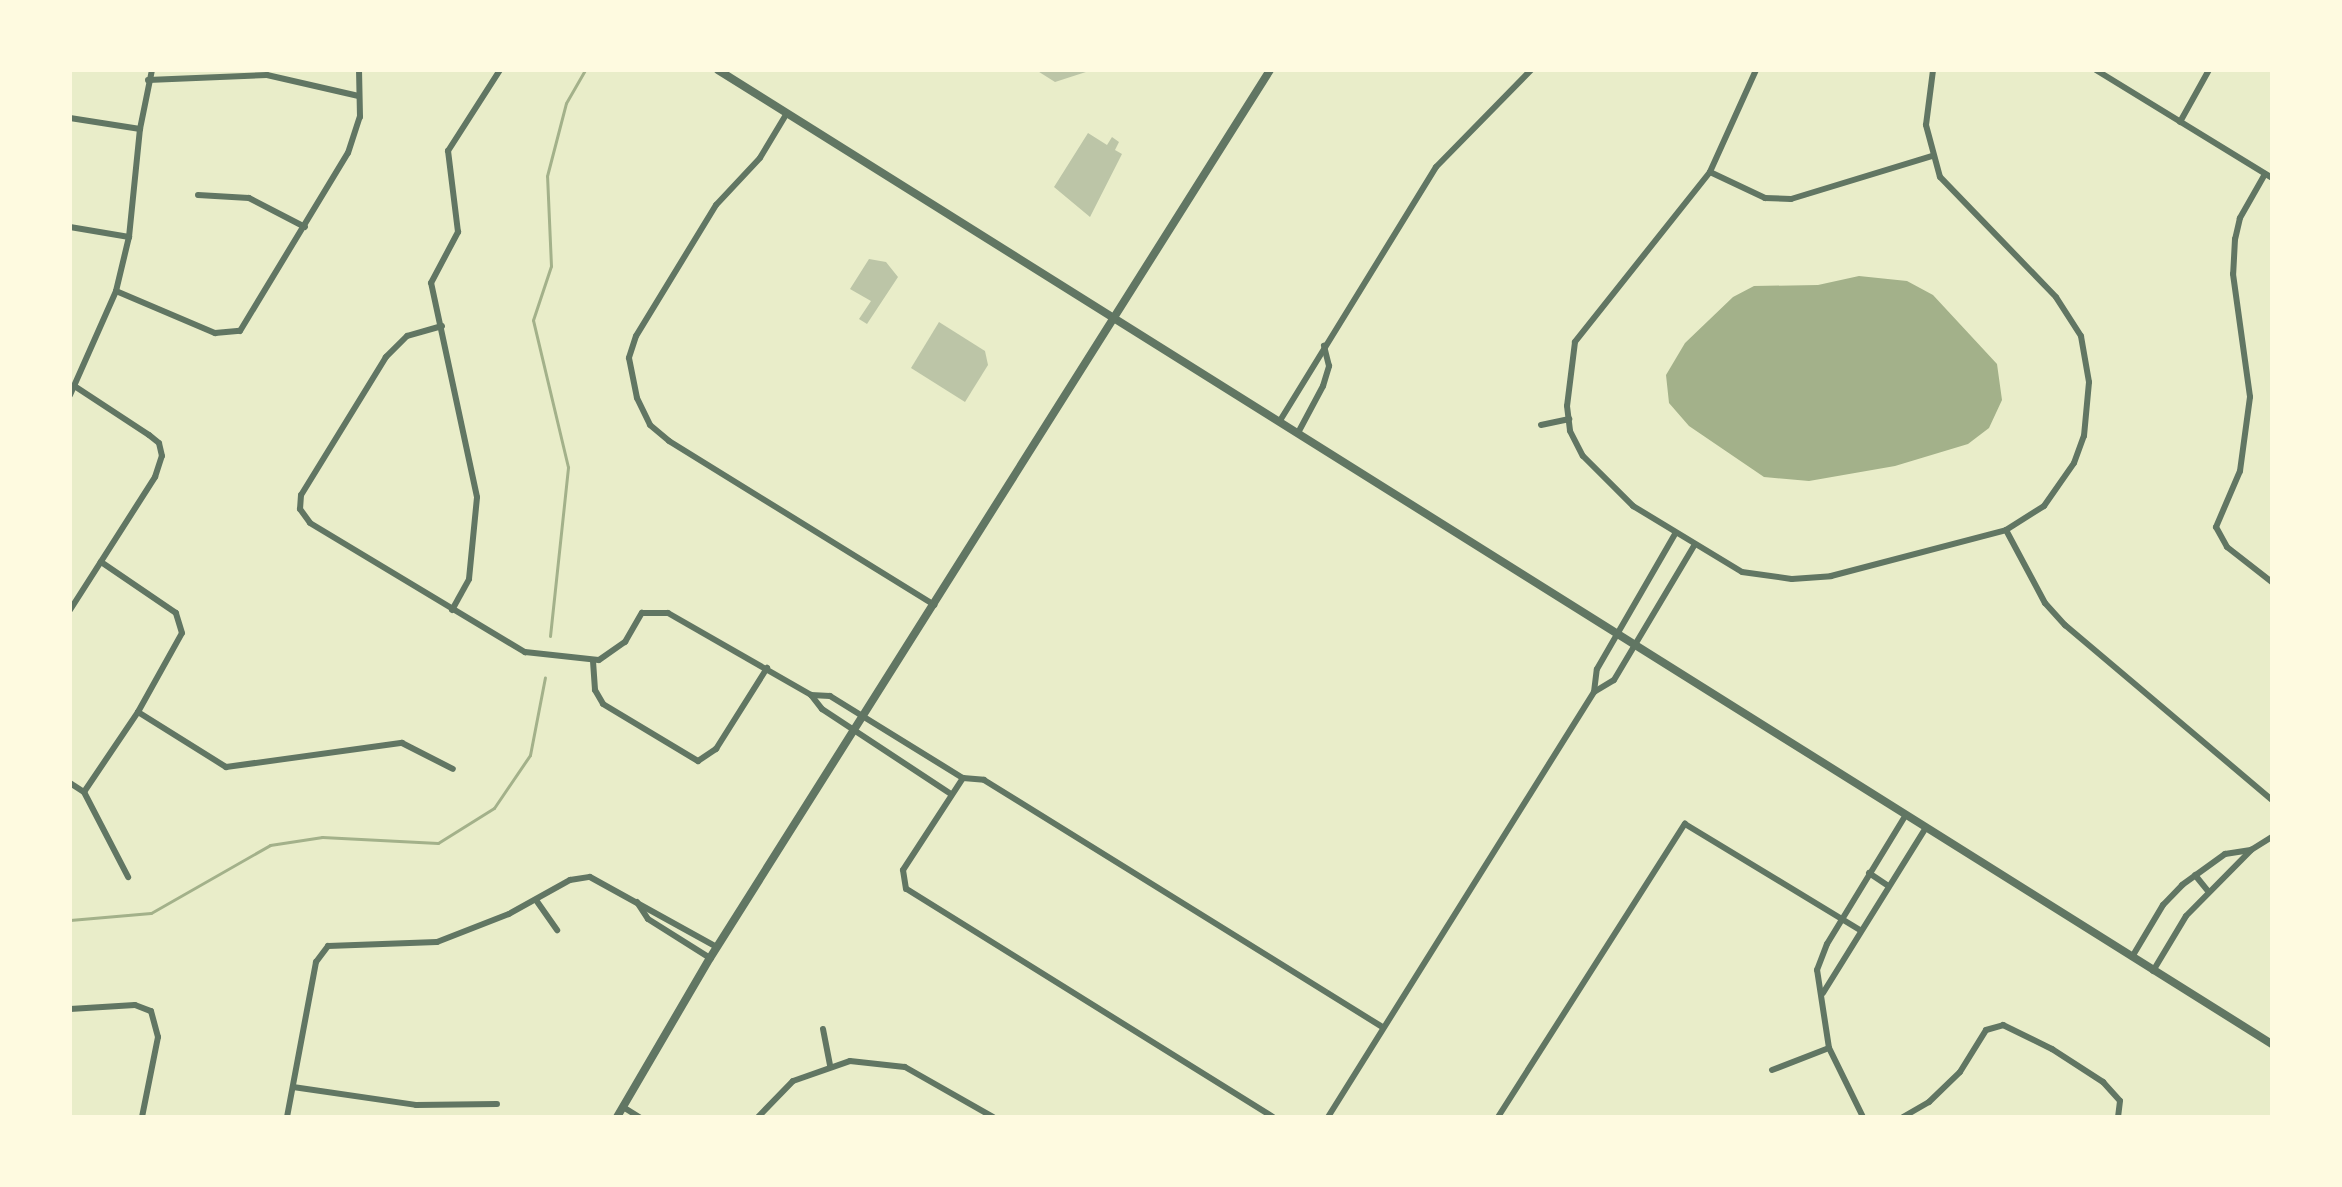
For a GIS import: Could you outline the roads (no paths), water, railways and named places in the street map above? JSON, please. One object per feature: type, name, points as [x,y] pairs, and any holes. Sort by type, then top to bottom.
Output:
[{"type":"street","points":[[144,70],[148,80]]},
{"type":"street","points":[[70,395],[116,291],[129,237],[140,129],[152,70]]},
{"type":"street","points":[[116,291],[215,333],[233,334],[247,324],[348,153],[360,117],[359,70]]},
{"type":"street","points":[[452,610],[469,579],[477,497],[431,283],[458,232],[459,216],[448,151],[500,70]]},
{"type":"street","points":[[718,70],[1281,419],[1634,646],[2272,1044]]},
{"type":"street","points":[[617,1117],[710,958],[1118,318],[1270,70]]},
{"type":"street","points":[[1281,419],[1436,167],[1531,70]]},
{"type":"street","points":[[1756,70],[1710,172],[1575,342],[1567,375],[1569,419],[1583,456],[1604,479],[1675,534],[1742,572],[1792,579],[1831,576],[2006,530],[2044,506],[2074,463],[2089,411],[2081,336],[2056,297],[1940,177],[1932,156],[1926,103],[1933,70]]},
{"type":"street","points":[[2096,70],[2272,178]]},
{"type":"street","points":[[2180,122],[2209,70]]},
{"type":"street","points":[[148,80],[267,75],[359,96]]},
{"type":"street","points":[[787,113],[760,158],[716,205],[633,342],[631,375],[642,410],[669,441],[935,605]]},
{"type":"street","points":[[70,118],[140,129]]},
{"type":"street","points":[[1710,172],[1765,198],[1791,199],[1932,156]]},
{"type":"street","points":[[2265,174],[2240,218],[2233,255],[2250,397],[2240,471],[2216,527],[2217,536],[2272,582]]},
{"type":"street","points":[[198,195],[249,198],[305,227]]},
{"type":"street","points":[[70,227],[129,237]]},
{"type":"street","points":[[442,326],[407,336],[390,352],[300,503],[310,523],[525,652],[593,661],[625,642],[642,613],[651,609],[668,613],[811,695],[856,733],[951,794]]},
{"type":"street","points":[[1299,431],[1323,386],[1329,366],[1324,346]]},
{"type":"street","points":[[70,610],[155,477],[162,456],[159,443],[76,387]]},
{"type":"street","points":[[1541,425],[1569,419]]},
{"type":"street","points":[[2006,530],[2045,603],[2065,625],[2272,800]]},
{"type":"street","points":[[1328,1117],[1594,692],[1597,669],[1675,534]]},
{"type":"street","points":[[1594,692],[1614,680],[1694,546]]},
{"type":"street","points":[[84,792],[138,712],[180,638],[176,613],[101,562]]},
{"type":"street","points":[[593,661],[595,690],[603,704],[698,761],[716,749],[767,668]]},
{"type":"street","points":[[811,695],[830,696],[963,778],[984,780],[1383,1027]]},
{"type":"street","points":[[138,712],[226,767],[402,743],[453,769]]},
{"type":"street","points":[[963,778],[903,870],[906,889],[1273,1117]]},
{"type":"street","points":[[70,783],[84,792],[128,877]]},
{"type":"street","points":[[1863,1117],[1829,1048],[1823,993],[1817,970],[1842,918],[1905,816]]},
{"type":"street","points":[[1498,1117],[1685,824],[1860,930]]},
{"type":"street","points":[[1823,993],[1925,829]]},
{"type":"street","points":[[2153,971],[2186,916],[2251,850],[2272,837]]},
{"type":"street","points":[[2132,957],[2163,905],[2195,875],[2225,854],[2251,850]]},
{"type":"street","points":[[1869,873],[1888,886]]},
{"type":"street","points":[[2195,875],[2209,892]]},
{"type":"street","points":[[287,1117],[316,962],[328,946],[437,942],[536,900],[570,880],[590,877],[717,947]]},
{"type":"street","points":[[536,900],[557,930]]},
{"type":"street","points":[[637,902],[648,919],[710,958]]},
{"type":"street","points":[[70,1009],[144,1006],[156,1019],[158,1037],[142,1117]]},
{"type":"street","points":[[1903,1117],[1929,1102],[1960,1072],[1986,1030],[2003,1025],[2075,1063],[2120,1101],[2118,1117]]},
{"type":"street","points":[[823,1029],[830,1065]]},
{"type":"street","points":[[1772,1070],[1829,1048]]},
{"type":"street","points":[[758,1117],[793,1081],[830,1065],[850,1061],[905,1067],[993,1117]]},
{"type":"street","points":[[293,1087],[416,1105],[497,1104]]},
{"type":"street","points":[[623,1107],[639,1117]]},
{"type":"waterway","points":[[550,636],[568,467],[533,320],[551,266],[547,176],[566,103],[585,70]]},
{"type":"waterway","points":[[70,920],[151,913],[270,845],[322,837],[438,843],[494,808],[530,755],[545,677]]}]
